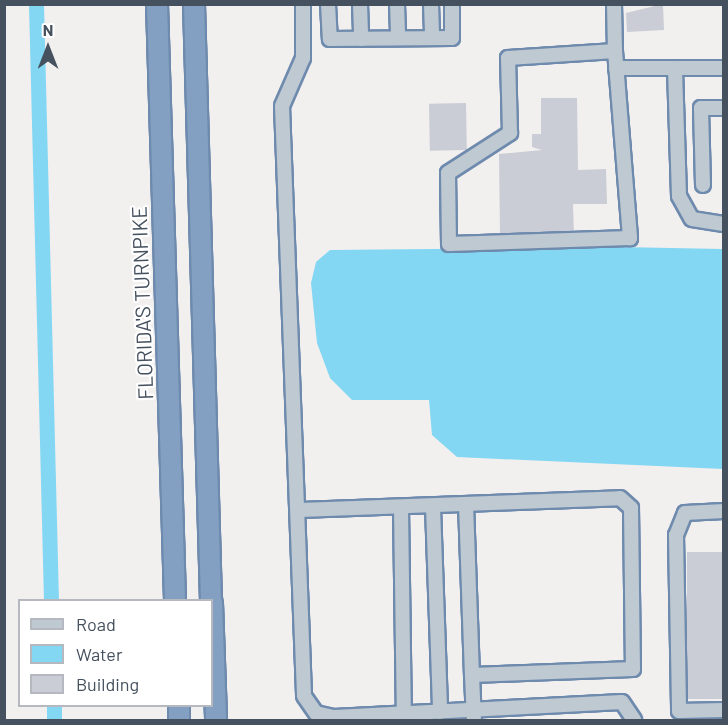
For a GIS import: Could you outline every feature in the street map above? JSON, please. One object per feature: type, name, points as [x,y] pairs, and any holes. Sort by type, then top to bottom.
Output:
[{"type":"highway","name":"FLORIDA'S TURNPIKE","points":[[155,4],[158,30],[175,599]]},
{"type":"highway","points":[[194,4],[211,599]]},
{"type":"highway","points":[[213,649],[216,720]]},
{"type":"street","points":[[303,4],[303,58],[282,106],[300,510],[304,696],[316,713],[334,717],[404,717],[440,712],[474,714],[622,702],[634,720]]},
{"type":"street","points":[[328,4],[330,39],[452,38],[452,4]]},
{"type":"street","points":[[360,4],[361,39]]},
{"type":"street","points":[[397,4],[399,38]]},
{"type":"street","points":[[431,4],[432,38]]},
{"type":"street","points":[[614,4],[616,68],[630,238],[449,244],[448,173],[510,133],[508,58],[615,51]]},
{"type":"street","points":[[616,68],[723,68]]},
{"type":"street","points":[[675,69],[679,196],[692,219],[723,224]]},
{"type":"street","points":[[703,185],[701,108],[723,108]]},
{"type":"street","points":[[300,510],[433,507],[621,498],[631,508],[633,669],[471,675]]},
{"type":"street","points":[[466,504],[474,714]]},
{"type":"street","points":[[433,507],[440,712]]},
{"type":"street","points":[[401,508],[404,717]]},
{"type":"street","points":[[723,511],[685,513],[676,536],[679,711],[723,710]]},
{"type":"water","points":[[619,247],[723,249],[723,469],[457,457],[432,435],[429,400],[352,400],[330,378],[317,343],[311,283],[316,262],[330,250]]},
{"type":"building","points":[[663,4],[664,30],[627,32],[626,13]]},
{"type":"building","points":[[541,98],[577,98],[578,170],[606,169],[607,204],[573,204],[574,236],[500,237],[499,154],[542,150],[532,147],[532,134],[541,134]]},
{"type":"building","points":[[466,103],[467,150],[430,151],[429,104]]},
{"type":"building","points":[[687,552],[724,552],[724,699],[687,699]]},
{"type":"waterway","points":[[36,4],[51,599]]},
{"type":"waterway","points":[[54,707],[54,720]]}]
